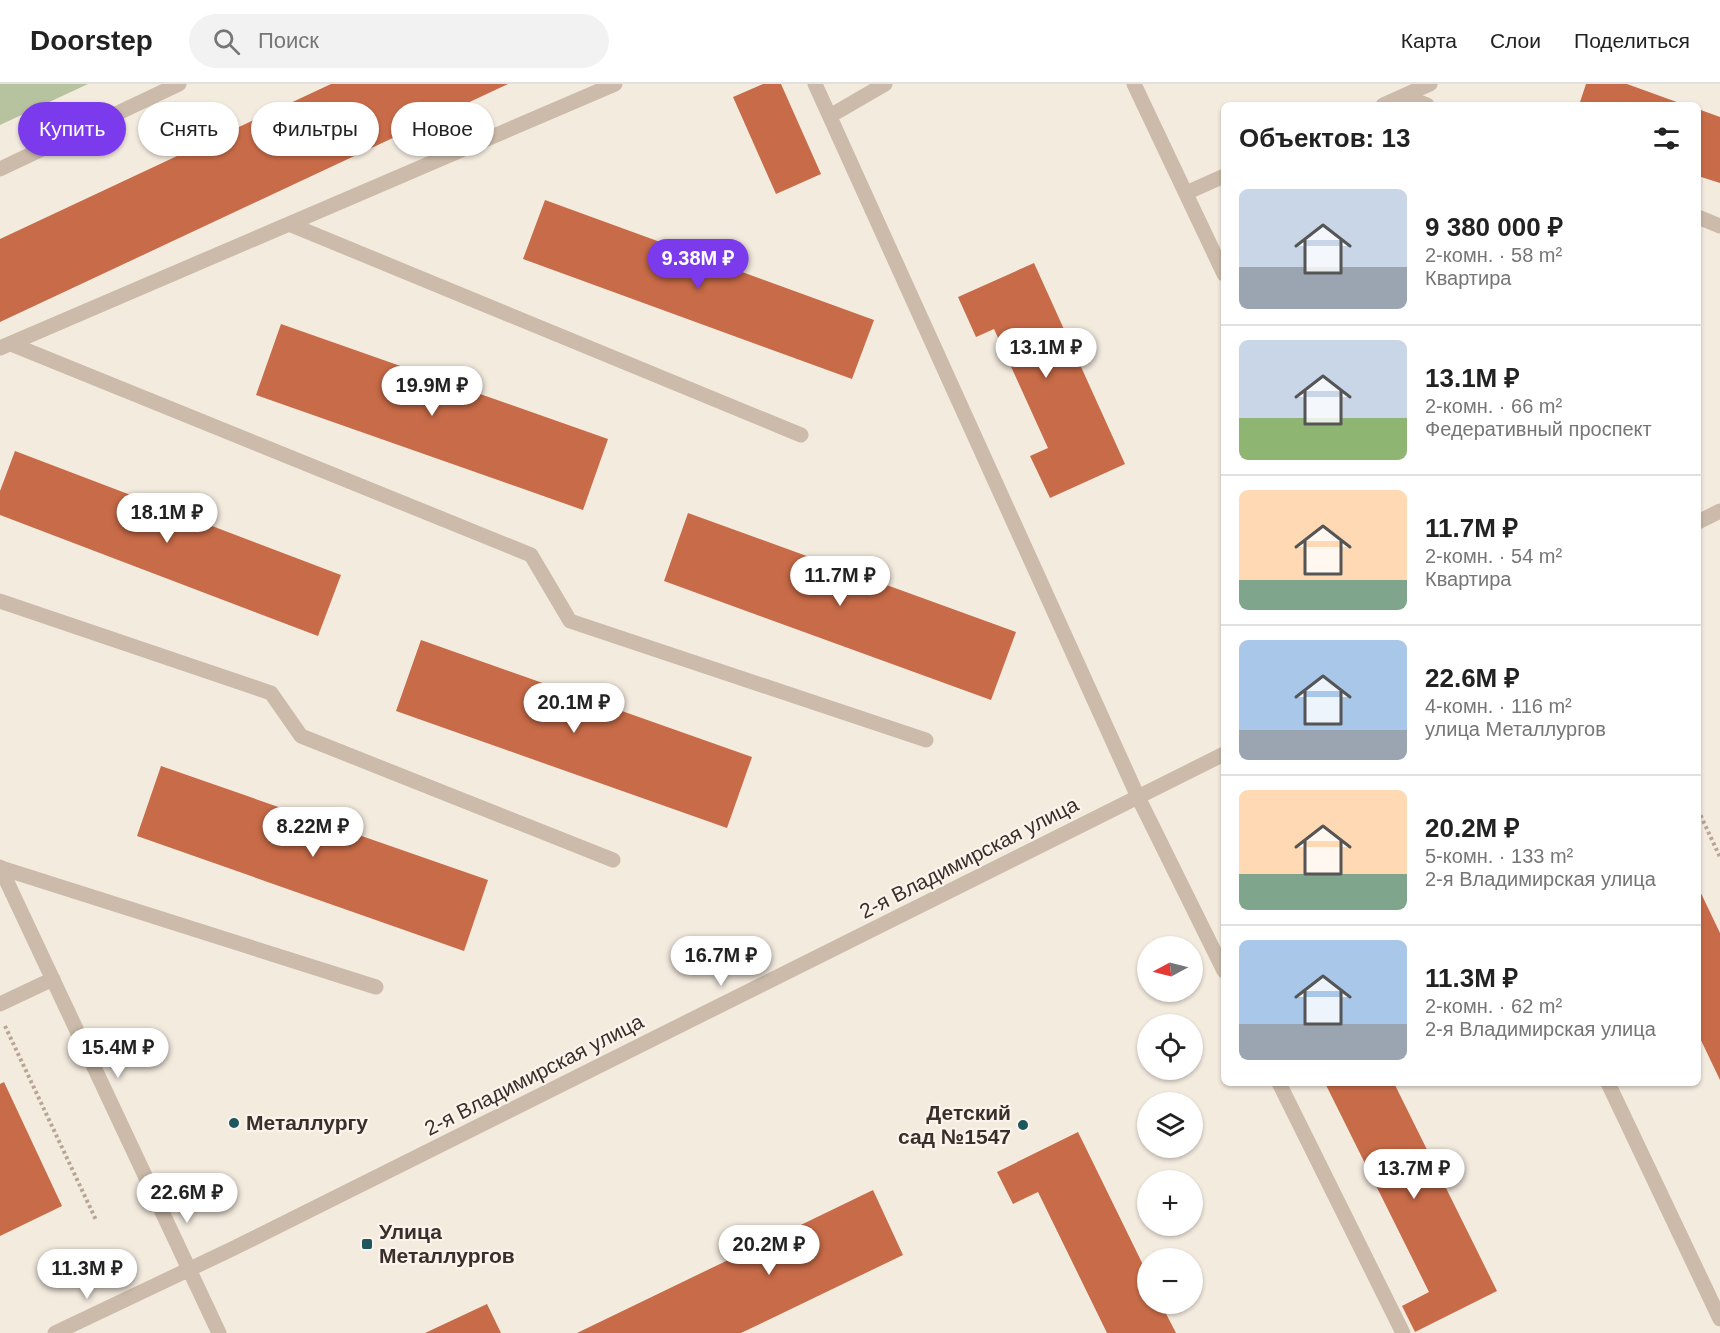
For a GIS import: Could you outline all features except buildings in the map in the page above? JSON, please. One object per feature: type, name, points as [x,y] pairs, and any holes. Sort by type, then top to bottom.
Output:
[{"type":"street","points":[[0,169],[179,84]]},
{"type":"street","points":[[6,346],[615,84]]},
{"type":"street","points":[[815,84],[1138,797],[1221,965]]},
{"type":"street","points":[[830,116],[885,84]]},
{"type":"street","points":[[1134,84],[1221,268]]},
{"type":"street","points":[[1390,102],[1430,84]]},
{"type":"street","points":[[1404,96],[1419,102]]},
{"type":"street","points":[[1186,193],[1221,177]]},
{"type":"street","points":[[1701,218],[1720,226]]},
{"type":"street","points":[[289,224],[801,435]]},
{"type":"street","points":[[6,346],[531,555],[570,621],[926,740]]},
{"type":"street","points":[[1701,520],[1720,511]]},
{"type":"street","points":[[0,601],[272,693],[301,736],[613,860]]},
{"type":"street","name":"2-я Владимирская улица","points":[[55,1333],[190,1270],[1221,756]]},
{"type":"street","points":[[0,867],[219,1333]]},
{"type":"street","points":[[0,867],[376,987]]},
{"type":"street","points":[[0,1004],[53,979]]},
{"type":"street","points":[[1280,1086],[1403,1333]]},
{"type":"street","points":[[1609,1086],[1720,1319]]},
{"type":"path","points":[[1701,816],[1720,856]]},
{"type":"path","points":[[5,1026],[96,1220]]},
{"type":"green space","points":[[0,84],[88,84],[49,102],[18,102],[18,117],[0,125]]},
{"type":"place","name":"Металлургу","points":[[234,1123]]},
{"type":"place","name":"Детский сад №1547","points":[[1023,1125]]},
{"type":"place","name":"Улица Металлургов","points":[[367,1244]]}]
